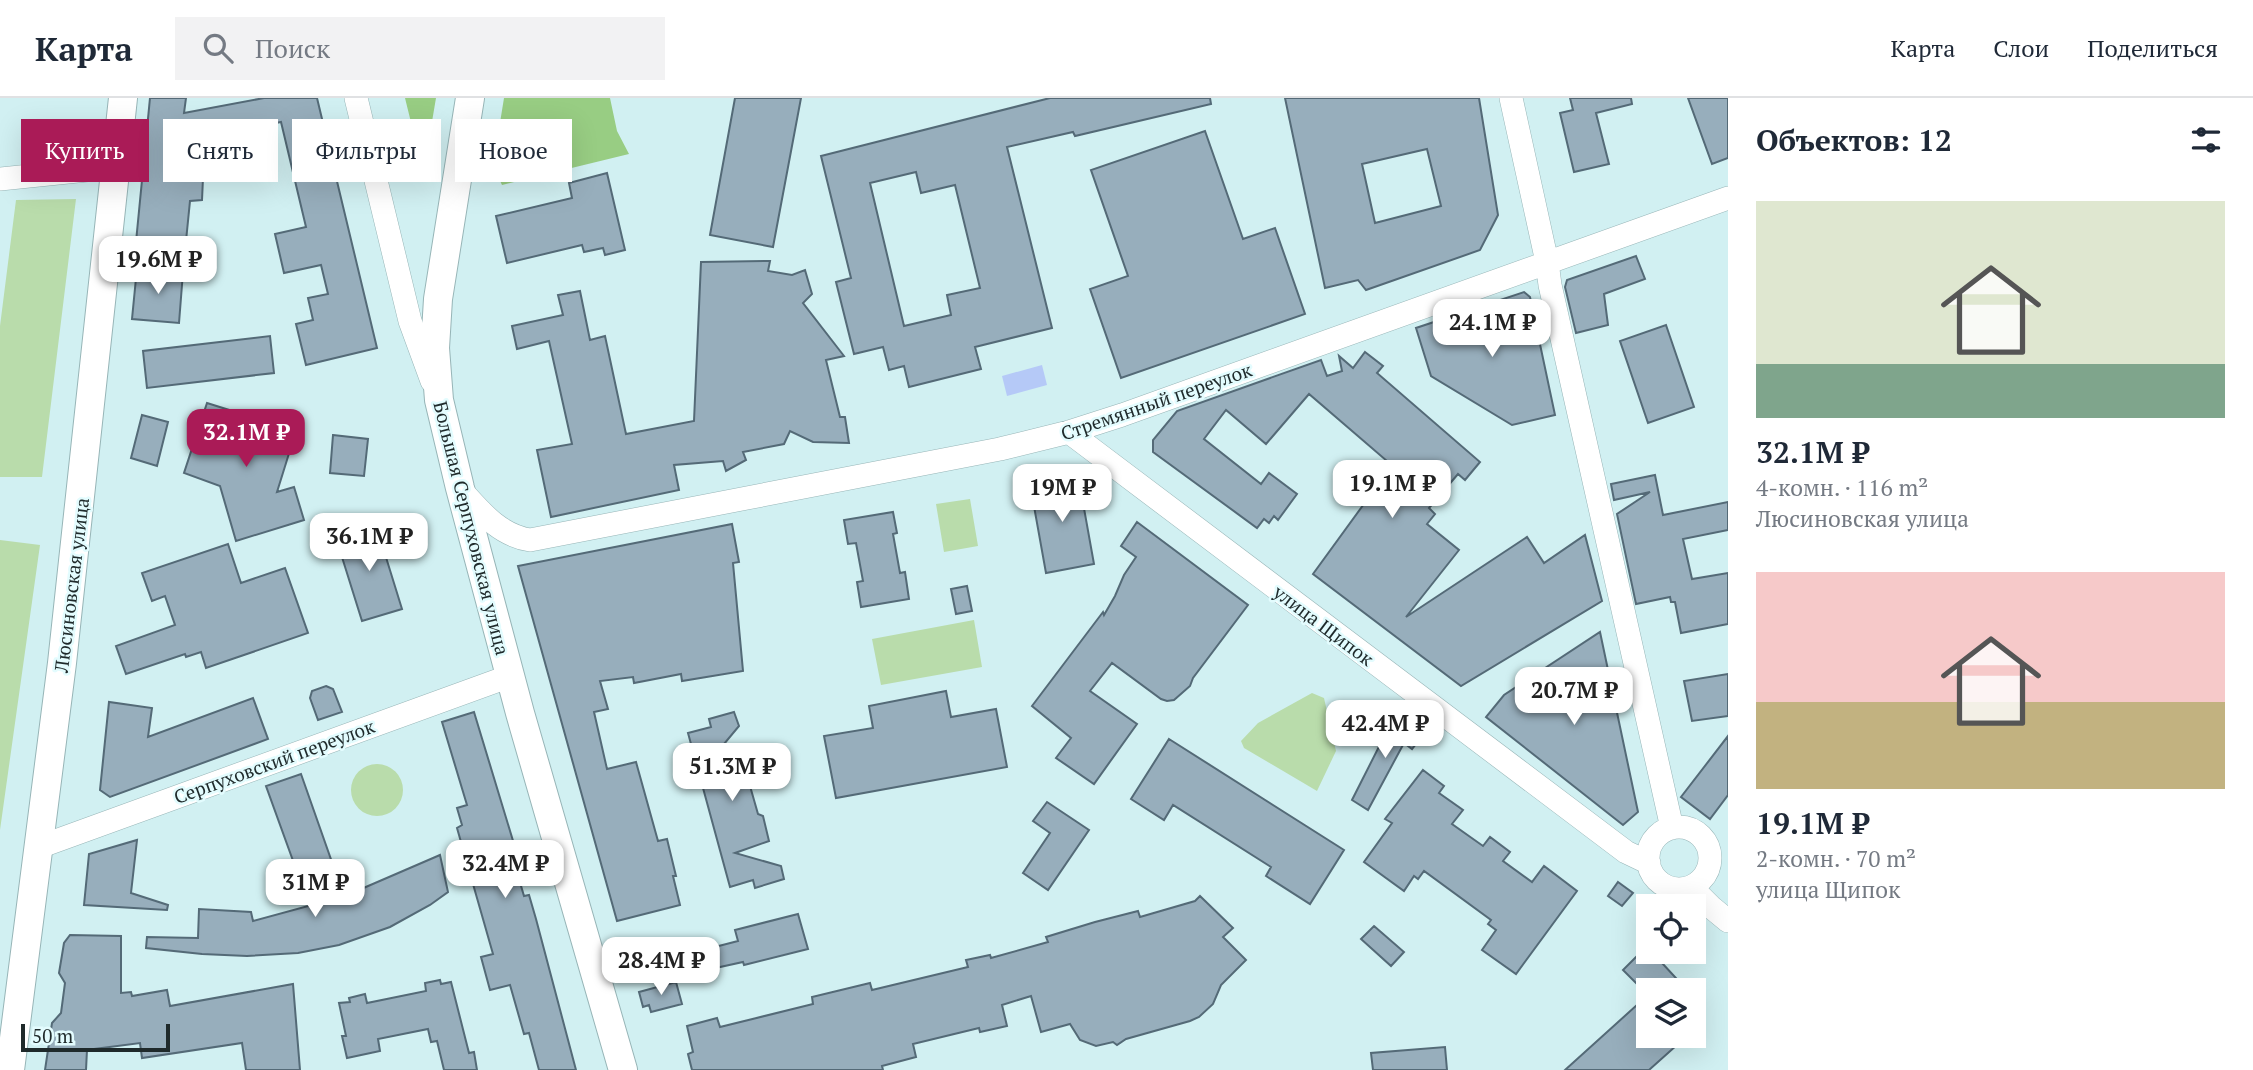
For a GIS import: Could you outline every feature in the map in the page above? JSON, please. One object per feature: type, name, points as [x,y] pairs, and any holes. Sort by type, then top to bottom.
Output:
[{"type":"main road","name":"Люсиновская улица","points":[[121,119],[123,98]]},
{"type":"main road","name":"Большая Серпуховская улица","points":[[470,98],[438,299],[435,348],[439,400],[510,676],[623,1070]]},
{"type":"main road","name":"Люсиновская улица","points":[[9,1070],[84,471],[114,182]]},
{"type":"street","points":[[356,98],[410,321],[439,400]]},
{"type":"street","points":[[1511,98],[1550,285],[1672,828]]},
{"type":"street","points":[[0,179],[21,177]]},
{"type":"street","name":"Стремянный переулок","points":[[460,488],[493,524],[514,538],[530,540],[974,454],[1069,432],[1728,198]]},
{"type":"street","name":"улица Щипок","points":[[1069,432],[1475,740],[1626,852],[1649,863]]},
{"type":"street","name":"Серпуховский переулок","points":[[39,847],[510,676]]},
{"type":"street","points":[[1672,828],[1692,829],[1719,852],[1700,881],[1691,887],[1672,888],[1664,885],[1657,879],[1649,863],[1651,845],[1663,831],[1672,828]]},
{"type":"street","points":[[1691,887],[1710,908],[1728,921]]},
{"type":"green space","points":[[405,98],[436,98],[432,119],[410,119]]},
{"type":"green space","points":[[504,98],[610,98],[617,131],[629,154],[572,168],[572,119],[501,119]]},
{"type":"green space","points":[[76,199],[42,477],[0,477],[0,326],[16,200]]},
{"type":"green space","points":[[970,499],[978,546],[944,552],[936,504]]},
{"type":"green space","points":[[0,540],[40,545],[0,830]]},
{"type":"green space","points":[[974,620],[982,667],[881,685],[872,639]]},
{"type":"green space","points":[[1312,693],[1324,698],[1336,751],[1317,791],[1244,748],[1241,741],[1258,723]]},
{"type":"green space","points":[[377,764],[387,766],[395,772],[401,780],[401,800],[395,808],[387,814],[377,816],[367,814],[359,808],[353,800],[351,790],[353,780],[359,772],[367,766]]},
{"type":"water","points":[[1042,365],[1047,385],[1007,396],[1002,376]]},
{"type":"building","points":[[150,98],[186,98],[184,113],[264,98],[317,98],[322,119],[292,119],[292,168],[278,119],[163,119],[163,182],[203,182],[202,200],[190,201],[186,241],[136,242],[142,182],[149,182]]},
{"type":"building","points":[[735,98],[801,98],[773,247],[710,235]]},
{"type":"building","points":[[1050,98],[1210,98],[1211,104],[1075,136],[1073,132],[1007,147],[1052,328],[975,347],[981,369],[909,387],[904,366],[889,370],[883,347],[854,354],[836,282],[851,278],[821,156]],"holes":[[[916,172],[921,193],[955,185],[980,288],[947,295],[951,315],[904,326],[870,183]]]},
{"type":"building","points":[[1285,98],[1479,98],[1498,215],[1480,250],[1366,290],[1358,280],[1325,288]],"holes":[[[1427,149],[1441,206],[1375,223],[1362,164]]]},
{"type":"building","points":[[1570,98],[1631,98],[1632,104],[1596,113],[1609,164],[1574,172],[1560,113],[1573,110]]},
{"type":"building","points":[[1688,98],[1728,98],[1728,158],[1712,164]]},
{"type":"building","points":[[1205,131],[1243,239],[1275,228],[1305,314],[1121,378],[1090,289],[1128,276],[1091,170]]},
{"type":"building","points":[[607,173],[625,250],[605,255],[603,248],[584,252],[582,245],[507,263],[496,216],[572,198],[569,183]]},
{"type":"building","points":[[295,182],[337,182],[377,348],[306,365],[296,324],[313,320],[308,298],[328,294],[321,265],[284,273],[275,234],[306,227]]},
{"type":"building","points":[[1636,256],[1645,279],[1604,294],[1608,325],[1576,333],[1565,287],[1567,280]]},
{"type":"building","points":[[770,261],[768,271],[792,275],[805,270],[812,294],[803,303],[844,356],[826,360],[840,417],[845,417],[849,443],[813,442],[790,431],[784,444],[743,452],[746,460],[726,471],[723,461],[674,465],[679,490],[551,517],[537,450],[572,444],[549,341],[517,349],[512,326],[563,315],[558,295],[580,291],[590,340],[605,336],[626,434],[694,421],[701,262]]},
{"type":"building","points":[[137,268],[183,272],[179,323],[132,319]]},
{"type":"building","points":[[1524,292],[1530,297],[1555,415],[1512,425],[1431,376],[1416,328]]},
{"type":"building","points":[[1666,325],[1694,407],[1648,423],[1620,341]]},
{"type":"building","points":[[270,336],[274,373],[147,388],[143,351]]},
{"type":"building","points":[[1365,352],[1383,366],[1377,373],[1480,462],[1465,480],[1458,474],[1429,508],[1435,514],[1427,524],[1459,550],[1406,617],[1527,537],[1544,563],[1585,535],[1602,601],[1461,686],[1313,574],[1369,497],[1361,490],[1387,461],[1309,394],[1266,444],[1226,410],[1204,439],[1261,484],[1269,473],[1297,494],[1278,520],[1274,516],[1269,523],[1264,519],[1257,528],[1153,452],[1153,440],[1177,411],[1321,360],[1327,376],[1342,371],[1339,356],[1353,368]]},
{"type":"building","points":[[207,403],[296,431],[277,492],[294,487],[304,520],[236,541],[220,486],[184,473]]},
{"type":"building","points":[[142,415],[168,422],[157,466],[131,458]]},
{"type":"building","points":[[333,435],[368,439],[364,476],[330,473]]},
{"type":"building","points":[[1078,475],[1094,564],[1046,573],[1030,484]]},
{"type":"building","points":[[1655,475],[1663,515],[1728,502],[1728,530],[1683,539],[1692,579],[1728,573],[1728,624],[1681,633],[1675,602],[1671,602],[1670,597],[1636,604],[1617,514],[1650,492],[1614,500],[1611,484]]},
{"type":"building","points":[[893,512],[897,533],[893,534],[900,573],[905,572],[909,599],[861,607],[857,582],[863,581],[856,543],[848,544],[844,520]]},
{"type":"building","points":[[1137,522],[1248,605],[1193,678],[1190,686],[1174,700],[1161,699],[1112,663],[1090,691],[1137,724],[1094,784],[1056,758],[1071,738],[1032,706],[1103,612],[1104,615],[1115,596],[1136,557],[1121,546]]},
{"type":"building","points":[[732,524],[739,562],[733,563],[743,671],[682,681],[681,674],[634,683],[633,677],[600,681],[608,709],[594,712],[607,769],[636,762],[658,841],[667,839],[680,905],[617,921],[518,566]]},
{"type":"building","points":[[376,525],[402,609],[362,621],[336,538]]},
{"type":"building","points":[[228,544],[241,583],[285,568],[308,633],[206,668],[201,652],[186,657],[185,654],[126,674],[116,646],[175,625],[165,596],[152,601],[142,573]]},
{"type":"building","points":[[967,586],[972,611],[956,614],[951,589]]},
{"type":"building","points":[[1600,632],[1638,812],[1623,825],[1486,717],[1504,695]]},
{"type":"building","points":[[1728,674],[1728,716],[1692,721],[1684,681]]},
{"type":"building","points":[[326,686],[333,689],[342,712],[318,720],[310,698],[312,691]]},
{"type":"building","points":[[946,691],[951,717],[996,709],[1007,767],[836,798],[824,736],[873,728],[869,706]]},
{"type":"building","points":[[253,698],[268,739],[110,797],[100,790],[109,702],[152,708],[148,737]]},
{"type":"building","points":[[474,712],[517,854],[512,855],[524,896],[529,895],[536,919],[576,1070],[539,1070],[529,1033],[524,1034],[510,985],[490,990],[481,957],[493,954],[457,828],[462,825],[457,808],[467,805],[442,722]]},
{"type":"building","points":[[734,712],[739,726],[709,762],[749,749],[754,765],[750,766],[754,781],[750,786],[758,814],[763,816],[769,841],[735,853],[781,866],[784,879],[755,888],[753,880],[730,887],[688,733],[711,727],[709,719]]},
{"type":"building","points":[[1395,715],[1423,735],[1412,749],[1404,743],[1368,810],[1352,800]]},
{"type":"building","points":[[1728,736],[1728,795],[1710,819],[1681,797]]},
{"type":"building","points":[[1169,739],[1344,850],[1310,904],[1266,876],[1271,867],[1173,805],[1164,820],[1131,799]]},
{"type":"building","points":[[1423,770],[1444,786],[1439,793],[1463,810],[1452,824],[1483,846],[1490,837],[1510,852],[1503,861],[1532,882],[1544,866],[1577,891],[1516,974],[1482,950],[1496,930],[1488,924],[1491,920],[1424,871],[1418,879],[1414,876],[1404,891],[1364,862],[1392,823],[1385,819]]},
{"type":"building","points":[[301,774],[334,868],[300,880],[266,786]]},
{"type":"building","points":[[1047,802],[1089,830],[1048,890],[1023,873],[1050,833],[1033,821]]},
{"type":"building","points":[[137,840],[131,893],[168,905],[167,910],[84,905],[89,854]]},
{"type":"building","points":[[440,855],[448,892],[390,927],[339,945],[298,953],[247,956],[146,948],[147,937],[198,938],[199,909],[251,912],[253,921],[345,896]]},
{"type":"building","points":[[1618,882],[1633,893],[1622,906],[1608,896]]},
{"type":"building","points":[[1200,896],[1233,928],[1223,937],[1246,960],[1221,985],[1213,1004],[1199,1017],[1190,1021],[1126,1039],[1117,1045],[1113,1042],[1096,1046],[1080,1040],[1070,1024],[1041,1032],[1031,996],[1002,1005],[1007,1026],[980,1032],[979,1028],[913,1044],[916,1057],[882,1066],[883,1070],[692,1070],[688,1054],[693,1052],[687,1026],[717,1018],[720,1027],[813,1004],[812,997],[870,983],[872,990],[968,967],[966,960],[990,955],[991,958],[1048,942],[1046,937],[1095,922],[1138,911],[1140,917],[1195,901]]},
{"type":"building","points":[[798,914],[808,949],[744,965],[743,962],[711,969],[707,949],[738,941],[735,930]]},
{"type":"building","points":[[1374,926],[1404,952],[1391,966],[1361,939]]},
{"type":"building","points":[[70,935],[121,936],[121,993],[131,992],[132,996],[167,990],[170,1006],[293,984],[300,1070],[246,1070],[242,1043],[142,1058],[140,1043],[87,1050],[86,1070],[45,1070],[52,1023],[61,1013],[65,983],[59,973],[64,943]]},
{"type":"building","points":[[1636,957],[1636,964],[1663,964],[1676,978],[1636,978],[1636,983],[1623,970]]},
{"type":"building","points":[[440,980],[441,984],[451,982],[469,1053],[474,1052],[477,1070],[444,1070],[437,1041],[431,1042],[428,1029],[378,1039],[380,1051],[347,1058],[342,1036],[346,1036],[339,1003],[350,1002],[349,998],[365,994],[367,1003],[426,991],[425,983]]},
{"type":"building","points":[[676,982],[682,1004],[651,1012],[649,1005],[643,1007],[639,992]]},
{"type":"building","points":[[1636,1006],[1636,1048],[1674,1048],[1649,1070],[1565,1070]]},
{"type":"building","points":[[1445,1047],[1447,1070],[1373,1070],[1371,1053]]}]
